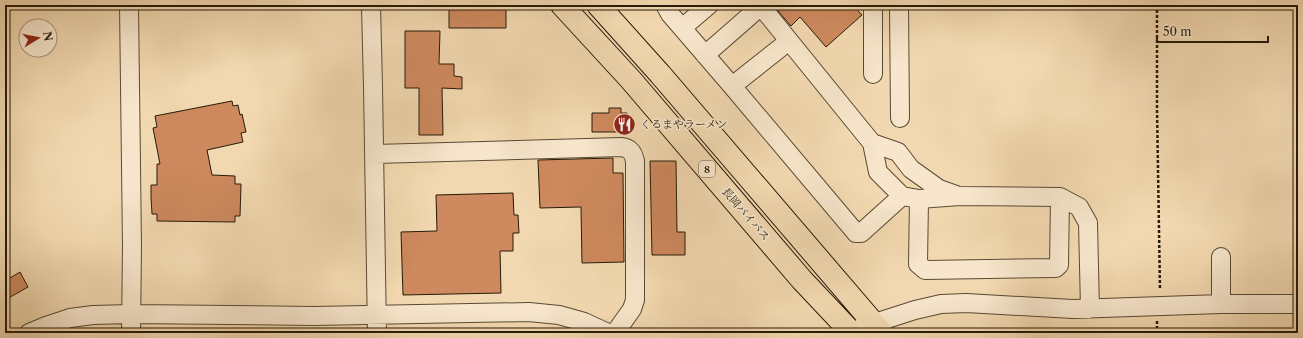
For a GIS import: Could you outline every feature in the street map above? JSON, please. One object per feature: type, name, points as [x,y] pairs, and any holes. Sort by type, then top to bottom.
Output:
[{"type":"highway","name":"長岡バイパス","points":[[562,5],[631,80],[802,280],[849,332]]},
{"type":"highway","name":"8","points":[[598,5],[660,74],[878,328]]},
{"type":"street","points":[[129,5],[132,246],[131,333]]},
{"type":"street","points":[[370,5],[377,333]]},
{"type":"street","points":[[665,5],[670,14],[856,233],[861,234],[910,198],[960,196],[1060,197],[1079,207],[1088,222],[1090,309]]},
{"type":"street","points":[[682,28],[709,5]]},
{"type":"street","points":[[873,5],[873,74]]},
{"type":"street","points":[[899,5],[900,118]]},
{"type":"street","points":[[705,55],[760,6],[872,143],[878,172],[910,198],[918,264],[925,270],[1056,268],[1060,265],[1060,197]]},
{"type":"street","points":[[732,86],[789,42]]},
{"type":"street","points":[[872,143],[898,152],[911,169],[939,189],[960,196]]},
{"type":"street","points":[[374,154],[621,147],[631,150],[634,154],[635,161],[634,300],[632,309],[615,333]]},
{"type":"street","points":[[1220,257],[1221,304]]},
{"type":"street","points":[[849,332],[878,328],[915,310],[941,304],[966,303],[1032,308],[1090,309],[1221,304],[1298,304]]},
{"type":"street","points":[[29,333],[70,318],[93,315],[314,316],[529,312],[559,315],[584,322],[608,333]]},
{"type":"path","points":[[1156,5],[1160,307]]},
{"type":"building","points":[[449,5],[506,5],[506,28],[449,28]]},
{"type":"building","points":[[784,5],[853,5],[862,15],[826,47],[800,17],[791,26],[778,11]]},
{"type":"building","points":[[405,31],[440,31],[439,64],[454,64],[454,76],[462,77],[462,89],[442,88],[443,135],[419,135],[419,88],[405,88]]},
{"type":"building","points":[[232,101],[233,106],[238,105],[240,115],[242,114],[246,132],[241,133],[243,142],[207,150],[212,175],[235,176],[235,184],[241,184],[240,216],[235,216],[235,222],[157,221],[157,214],[152,214],[151,197],[151,185],[157,185],[157,164],[160,164],[153,128],[157,127],[155,116]]},
{"type":"building","points":[[609,108],[621,108],[621,113],[627,113],[627,132],[592,132],[592,113],[609,113]]},
{"type":"building","points":[[613,158],[613,173],[623,173],[624,262],[582,263],[581,207],[540,208],[538,160]]},
{"type":"building","points":[[650,161],[676,161],[677,232],[685,232],[685,255],[652,255]]},
{"type":"building","points":[[513,193],[514,215],[518,215],[519,233],[513,233],[513,251],[500,251],[501,293],[403,295],[401,232],[437,231],[436,195]]},
{"type":"building","points":[[20,272],[28,287],[5,300],[5,281]]},
{"type":"place","name":"くるまやラーメン","points":[[624,124]]}]
